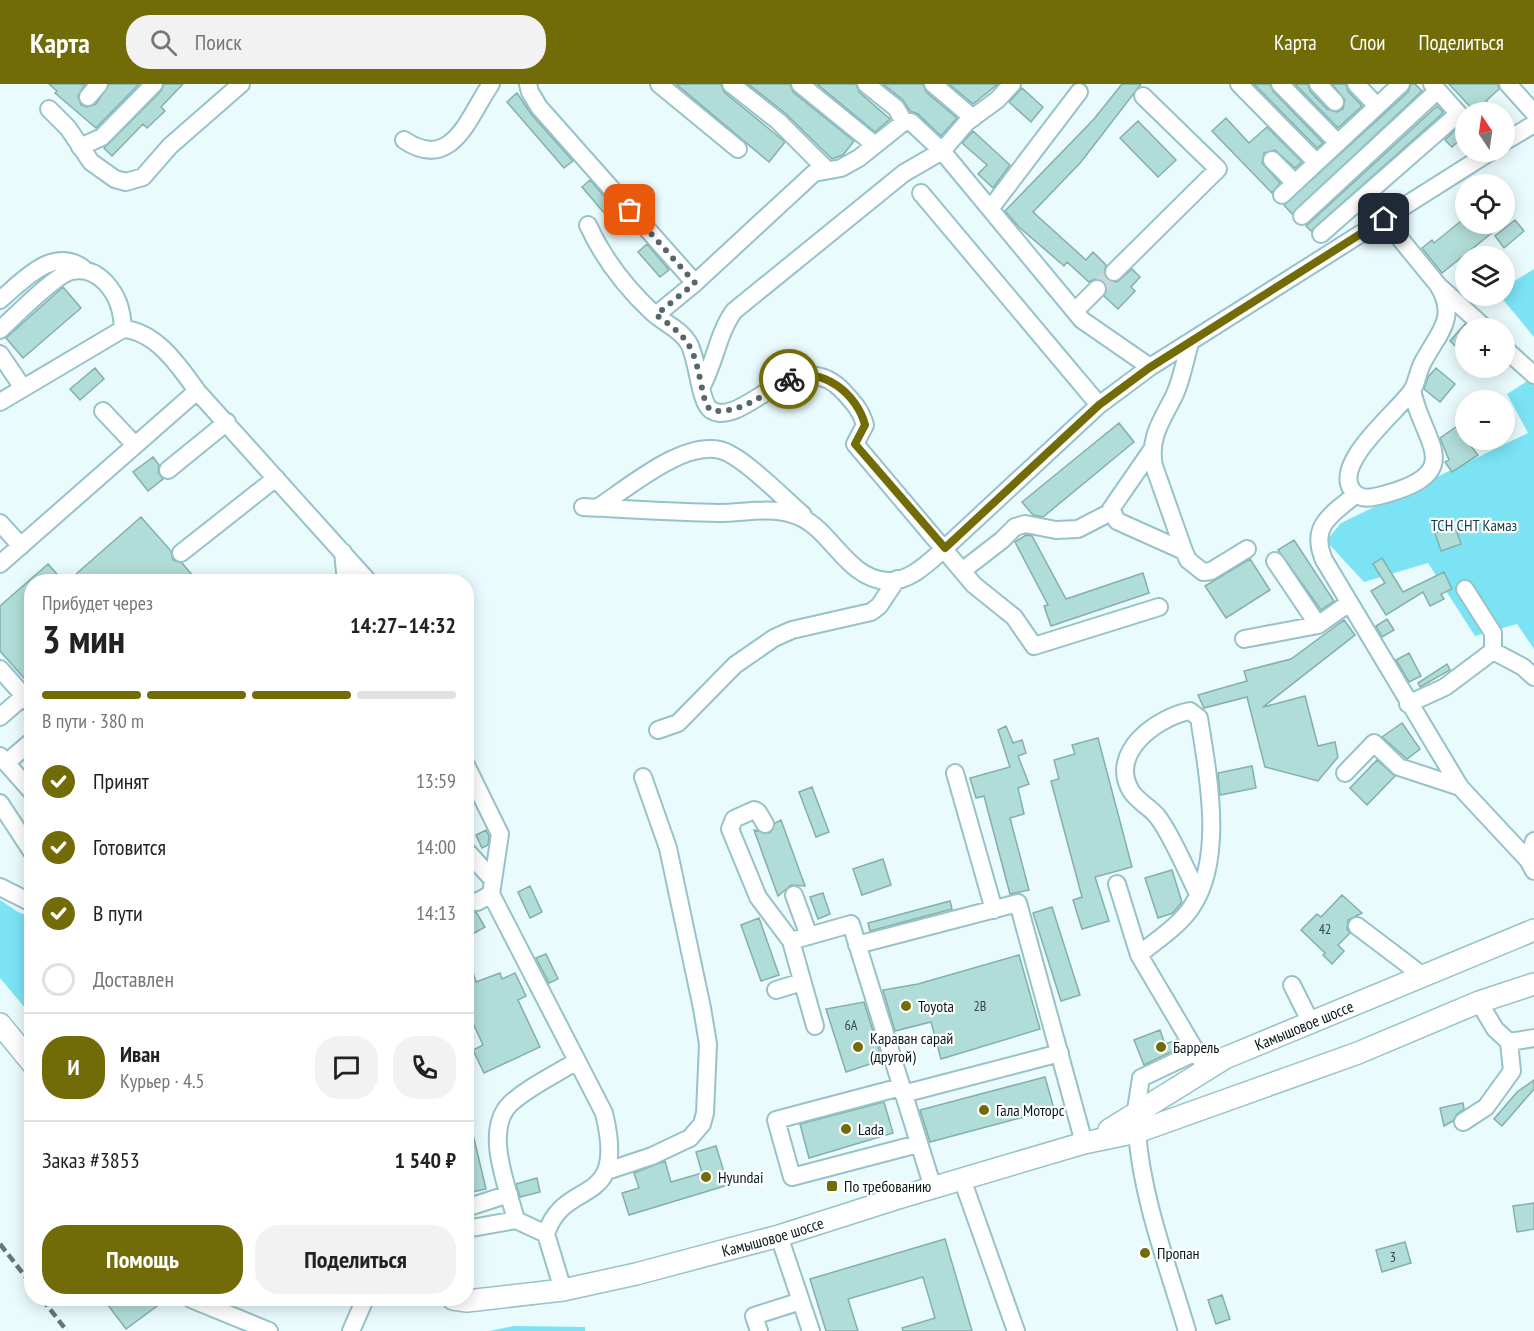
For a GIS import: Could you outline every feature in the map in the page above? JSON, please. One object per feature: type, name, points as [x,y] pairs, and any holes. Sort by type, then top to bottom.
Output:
[{"type":"main road","name":"Камышовое шоссе","points":[[1136,1124],[1203,1061],[1225,1058],[1534,930]]},
{"type":"main road","name":"Камышовое шоссе","points":[[474,1300],[563,1290],[636,1274],[779,1236],[1084,1143],[1136,1124],[1359,1053],[1479,1002],[1534,984]]},
{"type":"main road","points":[[0,1024],[24,1053]]},
{"type":"lane","points":[[87,98],[99,84]]},
{"type":"lane","points":[[80,147],[102,136],[154,84]]},
{"type":"lane","points":[[50,110],[68,128],[91,162],[115,179],[136,181],[190,127],[241,84]]},
{"type":"lane","points":[[528,84],[539,106],[695,283]]},
{"type":"lane","points":[[659,84],[738,149]]},
{"type":"lane","points":[[731,84],[794,135],[826,169]]},
{"type":"lane","points":[[800,84],[875,145]]},
{"type":"lane","points":[[866,84],[896,108],[904,122]]},
{"type":"lane","points":[[933,84],[973,118]]},
{"type":"lane","points":[[1239,84],[1316,162]]},
{"type":"lane","points":[[1281,84],[1338,143]]},
{"type":"lane","points":[[1318,84],[1335,102]]},
{"type":"lane","points":[[1356,84],[1377,106]]},
{"type":"lane","points":[[1508,84],[1534,122],[1515,135]]},
{"type":"lane","points":[[702,386],[714,361],[726,321],[734,311],[904,173],[942,151],[956,132],[1008,85]]},
{"type":"lane","points":[[1282,195],[1397,85]]},
{"type":"lane","points":[[404,140],[422,150],[443,148],[462,133],[486,86]]},
{"type":"lane","points":[[1302,216],[1435,87],[1455,110]]},
{"type":"lane","points":[[990,209],[1079,92]]},
{"type":"lane","points":[[1114,272],[1218,169],[1143,96]]},
{"type":"lane","points":[[656,315],[695,283],[814,173],[841,168],[904,122],[912,122],[942,151],[1082,320],[1149,368]]},
{"type":"lane","points":[[1321,234],[1455,124]]},
{"type":"lane","points":[[1272,159],[1295,183]]},
{"type":"lane","points":[[810,522],[794,514],[769,509],[722,513],[590,507],[687,453],[721,450],[747,466],[810,522],[856,568],[870,576],[887,581],[897,579],[919,570],[1099,405],[1149,368],[1474,162]]},
{"type":"lane","points":[[921,193],[1099,405]]},
{"type":"lane","points":[[1384,219],[1438,285],[1474,318]]},
{"type":"lane","points":[[588,225],[610,266],[656,315],[687,339],[693,349],[704,401],[710,410],[722,413],[748,404],[792,377],[806,375],[833,381],[862,412],[865,425],[855,444],[974,585],[1014,617],[1034,646],[1159,607]]},
{"type":"lane","points":[[0,300],[50,261],[75,262],[85,270],[97,274],[114,291],[122,312],[123,328]]},
{"type":"lane","points":[[0,330],[64,273],[85,270]]},
{"type":"lane","points":[[1412,390],[1418,411],[1435,450],[1435,462],[1431,470],[1414,483],[1393,492],[1368,498],[1356,494],[1350,482],[1355,461],[1374,430],[1412,390],[1422,364],[1442,330],[1447,317],[1444,295],[1438,285]]},
{"type":"lane","points":[[1075,311],[1097,290]]},
{"type":"lane","points":[[0,402],[123,328],[133,329],[148,337],[177,364],[197,392],[362,574]]},
{"type":"lane","points":[[962,571],[1015,527],[1025,524],[1056,530],[1078,529],[1111,512],[1151,451],[1154,435],[1176,392],[1190,343]]},
{"type":"lane","points":[[0,354],[23,388]]},
{"type":"lane","points":[[1515,358],[1534,375]]},
{"type":"lane","points":[[0,564],[197,392]]},
{"type":"lane","points":[[103,411],[135,445]]},
{"type":"lane","points":[[168,470],[226,422]]},
{"type":"lane","points":[[1151,451],[1188,560],[1203,572],[1211,571],[1247,549]]},
{"type":"lane","points":[[181,553],[276,478]]},
{"type":"lane","points":[[1356,494],[1327,519],[1321,528],[1318,538],[1324,560],[1408,704],[1460,787],[1531,866]]},
{"type":"lane","points":[[1111,512],[1117,521],[1184,551]]},
{"type":"lane","points":[[0,523],[21,546]]},
{"type":"lane","points":[[343,551],[345,574]]},
{"type":"lane","points":[[1275,561],[1318,625]]},
{"type":"lane","points":[[658,730],[678,723],[735,665],[774,638],[792,630],[870,612],[879,606],[897,579]]},
{"type":"lane","points":[[1465,589],[1493,633],[1493,651]]},
{"type":"lane","points":[[1244,639],[1318,625],[1349,603]]},
{"type":"lane","points":[[1408,704],[1445,687],[1493,651]]},
{"type":"lane","points":[[1493,651],[1523,667],[1534,677]]},
{"type":"lane","points":[[0,669],[24,696]]},
{"type":"lane","points":[[0,717],[24,703]]},
{"type":"lane","points":[[1139,955],[1190,910],[1198,894],[1212,851],[1205,759],[1199,718],[1190,711],[1176,714],[1163,721],[1137,742],[1125,762],[1125,774],[1130,790],[1157,816],[1198,894]]},
{"type":"lane","points":[[1346,773],[1374,743],[1399,768],[1460,787]]},
{"type":"lane","points":[[24,746],[3,759],[24,783]]},
{"type":"lane","points":[[955,773],[994,910]]},
{"type":"lane","points":[[607,1171],[652,1158],[690,1138],[702,1124],[708,1083],[708,1044],[668,848],[643,777]]},
{"type":"lane","points":[[474,781],[500,834],[492,887],[477,902],[474,902]]},
{"type":"lane","points":[[0,803],[24,840]]},
{"type":"lane","points":[[765,824],[758,812],[754,810],[734,819],[730,829],[758,897],[791,941],[815,1026]]},
{"type":"lane","points":[[1531,866],[1534,841]]},
{"type":"lane","points":[[474,861],[492,887],[604,1113],[611,1152],[607,1171],[594,1187],[555,1215],[546,1234],[563,1290]]},
{"type":"lane","points":[[1117,884],[1139,955],[1203,1061],[1141,1078],[1136,1124],[1138,1152],[1152,1215],[1187,1331]]},
{"type":"lane","points":[[0,887],[24,899]]},
{"type":"lane","points":[[794,895],[809,936]]},
{"type":"lane","points":[[857,945],[1018,903],[1084,1143]]},
{"type":"lane","points":[[791,941],[851,924],[933,1188]]},
{"type":"lane","points":[[1357,926],[1423,976]]},
{"type":"lane","points":[[776,990],[802,982]]},
{"type":"lane","points":[[1292,985],[1311,1023]]},
{"type":"lane","points":[[1463,1122],[1486,1107],[1512,1071],[1509,1042],[1495,1029],[1479,1002]]},
{"type":"lane","points":[[1509,1042],[1534,1038]]},
{"type":"lane","points":[[918,1144],[792,1177],[776,1120],[1060,1053]]},
{"type":"lane","points":[[516,1220],[496,1135],[504,1112],[517,1099],[577,1061]]},
{"type":"lane","points":[[962,1179],[1016,1331]]},
{"type":"lane","points":[[474,1205],[509,1194]]},
{"type":"lane","points":[[474,1228],[516,1220],[546,1234]]},
{"type":"lane","points":[[779,1236],[811,1331]]},
{"type":"lane","points":[[759,1331],[754,1316],[801,1301]]},
{"type":"lane","points":[[208,1306],[269,1331]]},
{"type":"lane","points":[[351,1331],[362,1306]]},
{"type":"green space","points":[[1534,269],[1534,337],[1508,306],[1515,306],[1515,281]]},
{"type":"green space","name":"ТСН СНТ Камаз","points":[[1534,377],[1534,649],[1517,624],[1475,636],[1428,563],[1364,582],[1326,541],[1341,523],[1493,450],[1515,450],[1515,439],[1528,433],[1515,409],[1513,390]]},
{"type":"green space","points":[[0,900],[24,914],[24,1007],[0,978]]},
{"type":"green space","points":[[514,1326],[585,1327],[585,1331],[489,1331]]},
{"type":"building","points":[[49,84],[85,84],[78,96],[81,105],[87,107],[96,104],[109,84],[139,84],[96,128],[55,93],[57,91]]},
{"type":"building","points":[[164,84],[183,84],[161,107],[165,111],[147,128],[143,124],[112,156],[104,148],[161,91]]},
{"type":"building","points":[[676,84],[721,84],[724,92],[785,142],[769,162]]},
{"type":"building","points":[[748,84],[790,84],[793,92],[854,141],[843,155],[832,159],[785,113]]},
{"type":"building","points":[[817,84],[856,84],[859,92],[890,119],[875,132]]},
{"type":"building","points":[[883,84],[923,84],[926,92],[957,118],[941,136],[918,114],[910,111],[903,100]]},
{"type":"building","points":[[949,84],[998,84],[973,104]]},
{"type":"building","points":[[1122,84],[1141,84],[1081,162],[1033,212],[1086,260],[1093,252],[1106,265],[1104,274],[1107,280],[1117,282],[1132,269],[1140,277],[1131,287],[1135,291],[1118,309],[1104,296],[1107,287],[1104,281],[1095,279],[1089,282],[1067,262],[1064,266],[1019,227],[1005,211],[1094,119]]},
{"type":"building","points":[[1254,84],[1270,84],[1273,91],[1323,143],[1317,148]]},
{"type":"building","points":[[1295,84],[1308,84],[1310,91],[1327,109],[1337,112],[1343,109],[1345,100],[1332,84],[1346,84],[1348,91],[1362,106],[1338,128]]},
{"type":"building","points":[[1411,84],[1415,84],[1422,91],[1292,214],[1284,205],[1408,92]]},
{"type":"building","points":[[1449,84],[1498,84],[1499,89],[1487,102],[1466,102]]},
{"type":"building","points":[[1022,88],[1043,107],[1031,122],[1009,102]]},
{"type":"building","points":[[517,93],[531,114],[573,161],[564,168],[507,102]]},
{"type":"building","points":[[1437,106],[1443,112],[1442,114],[1311,231],[1306,226]]},
{"type":"building","points":[[1226,118],[1249,143],[1267,127],[1302,162],[1295,168],[1275,150],[1264,153],[1262,163],[1280,183],[1272,193],[1212,131]]},
{"type":"building","points":[[1138,121],[1176,160],[1158,177],[1120,138]]},
{"type":"building","points":[[1455,130],[1455,144],[1452,147],[1445,140]]},
{"type":"building","points":[[973,131],[1010,165],[993,188],[978,174],[987,165],[962,143]]},
{"type":"building","points":[[590,180],[626,221],[617,228],[582,187]]},
{"type":"building","points":[[1515,220],[1524,231],[1506,246],[1502,246],[1495,236],[1515,234]]},
{"type":"building","points":[[1455,226],[1455,234],[1491,234],[1476,246],[1455,246],[1455,263],[1442,273],[1422,248],[1432,240],[1434,243]]},
{"type":"building","points":[[647,244],[669,270],[660,277],[638,252]]},
{"type":"building","points":[[63,287],[81,308],[23,358],[6,338]]},
{"type":"building","points":[[1455,335],[1455,346],[1450,341]]},
{"type":"building","points":[[95,368],[104,379],[80,400],[70,389]]},
{"type":"building","points":[[1436,368],[1455,384],[1440,402],[1424,389],[1428,377]]},
{"type":"building","points":[[1119,423],[1134,442],[1043,517],[1033,515],[1022,502]]},
{"type":"building","points":[[1455,428],[1455,450],[1474,450],[1478,455],[1452,472],[1445,462],[1449,460],[1440,438]]},
{"type":"building","points":[[153,457],[159,465],[158,472],[163,479],[148,491],[133,472]]},
{"type":"building","points":[[141,517],[171,551],[173,560],[182,563],[191,574],[76,574]]},
{"type":"building","points":[[1455,527],[1461,544],[1441,551],[1435,533]]},
{"type":"building","points":[[1026,535],[1032,536],[1066,599],[1143,573],[1149,593],[1051,626],[1044,606],[1048,605],[1015,542]]},
{"type":"building","points":[[1294,540],[1334,601],[1321,610],[1278,550]]},
{"type":"building","points":[[1382,558],[1403,592],[1444,572],[1452,589],[1441,594],[1444,599],[1430,606],[1423,592],[1386,615],[1371,591],[1385,583],[1373,564]]},
{"type":"building","points":[[1250,559],[1270,590],[1226,618],[1205,586]]},
{"type":"building","points":[[48,564],[57,574],[37,574]]},
{"type":"building","points":[[24,585],[24,678],[0,651],[0,606]]},
{"type":"building","points":[[1387,619],[1394,630],[1382,637],[1376,626]]},
{"type":"building","points":[[1344,620],[1355,635],[1263,707],[1305,696],[1318,746],[1335,742],[1338,757],[1318,781],[1265,767],[1247,697],[1204,708],[1198,695],[1247,681],[1244,671],[1291,659]]},
{"type":"building","points":[[1409,653],[1421,676],[1409,682],[1396,660]]},
{"type":"building","points":[[1447,664],[1450,670],[1420,687],[1418,683]]},
{"type":"building","points":[[1402,723],[1420,749],[1407,759],[1382,737]]},
{"type":"building","points":[[1006,726],[1013,743],[1022,740],[1026,753],[1018,756],[1029,784],[1018,788],[1024,814],[1010,818],[1029,890],[1010,894],[984,796],[976,798],[970,778],[1010,767],[998,730]]},
{"type":"building","points":[[1098,738],[1132,867],[1095,877],[1109,921],[1082,929],[1073,900],[1082,897],[1051,781],[1059,779],[1054,760],[1075,754],[1072,745]]},
{"type":"building","points":[[1377,760],[1395,776],[1367,805],[1350,788]]},
{"type":"building","points":[[1252,766],[1256,788],[1220,795],[1218,773]]},
{"type":"building","points":[[812,787],[829,832],[816,837],[799,792]]},
{"type":"building","points":[[781,820],[805,886],[791,885],[778,896],[754,830],[770,833],[775,823]]},
{"type":"building","points":[[486,830],[489,836],[488,845],[482,848],[476,835]]},
{"type":"building","points":[[883,859],[891,885],[862,895],[853,869]]},
{"type":"building","points":[[1172,870],[1182,902],[1173,913],[1158,918],[1145,878]]},
{"type":"building","points":[[530,886],[542,912],[530,918],[518,892]]},
{"type":"building","points":[[823,893],[830,914],[818,919],[810,897]]},
{"type":"building","points":[[1342,895],[1362,913],[1348,920],[1347,929],[1350,933],[1338,945],[1344,951],[1332,964],[1323,955],[1325,953],[1301,930],[1317,914],[1321,917]]},
{"type":"building","points":[[950,901],[952,909],[870,931],[868,923]]},
{"type":"building","points":[[1052,907],[1080,995],[1061,1001],[1033,913]]},
{"type":"building","points":[[474,912],[476,912],[485,927],[474,933]]},
{"type":"building","points":[[759,918],[779,975],[761,981],[741,925]]},
{"type":"building","points":[[546,954],[558,979],[549,983],[536,958]]},
{"type":"building","points":[[1019,955],[1040,1029],[941,1059],[931,1022],[895,1031],[883,990],[918,984]]},
{"type":"building","points":[[500,973],[502,979],[515,973],[526,996],[518,1000],[540,1047],[484,1073],[474,1052],[474,1050],[483,1045],[474,1025],[474,975],[476,982]]},
{"type":"building","points":[[864,1002],[882,1060],[846,1072],[826,1009]]},
{"type":"building","name":"Баррель","points":[[1160,1030],[1165,1044],[1177,1040],[1181,1047],[1144,1065],[1134,1040]]},
{"type":"building","name":"Гала Моторс","points":[[1045,1077],[1054,1109],[930,1142],[920,1110]]},
{"type":"building","points":[[1534,1080],[1534,1089],[1502,1126],[1494,1119],[1517,1092]]},
{"type":"building","name":"Lada","points":[[884,1102],[893,1133],[809,1158],[800,1124]]},
{"type":"building","points":[[1463,1103],[1464,1109],[1453,1121],[1444,1126],[1440,1108]]},
{"type":"building","points":[[474,1139],[486,1189],[474,1192]]},
{"type":"building","name":"Hyundai","points":[[716,1146],[728,1185],[629,1215],[622,1193],[639,1188],[634,1173],[665,1161],[671,1182],[702,1173],[696,1152]]},
{"type":"building","points":[[537,1178],[540,1192],[520,1197],[516,1184]]},
{"type":"building","points":[[1534,1203],[1534,1229],[1517,1232],[1513,1206]]},
{"type":"building","points":[[945,1239],[972,1331],[903,1331],[902,1328],[935,1318],[923,1277],[848,1299],[858,1331],[826,1331],[810,1279]]},
{"type":"building","points":[[1405,1242],[1411,1263],[1382,1272],[1376,1250]]},
{"type":"building","points":[[1222,1295],[1230,1319],[1216,1324],[1208,1300]]},
{"type":"building","points":[[109,1306],[157,1306],[126,1329]]},
{"type":"tunnel","points":[[1097,289],[1114,272]]},
{"type":"railway","points":[[0,1244],[24,1275]]},
{"type":"railway","points":[[47,1306],[67,1331]]},
{"type":"way so far","points":[[630,210],[695,283],[656,315],[687,339],[693,349],[704,401],[710,410],[722,413],[748,404],[789,379]]},
{"type":"place","name":"Toyota","points":[[906,1006]]},
{"type":"place","name":"Караван сарай (другой)","points":[[858,1047]]},
{"type":"place","name":"Баррель","points":[[1161,1047]]},
{"type":"place","name":"Гала Моторс","points":[[984,1110]]},
{"type":"place","name":"Lada","points":[[846,1129]]},
{"type":"place","name":"Hyundai","points":[[706,1177]]},
{"type":"place","name":"По требованию","points":[[832,1186]]},
{"type":"place","name":"Пропан","points":[[1145,1253]]},
{"type":"route","points":[[789,379],[806,375],[833,381],[862,412],[865,425],[855,444],[945,548],[1044,453],[1099,405],[1149,368],[1384,219]]}]
